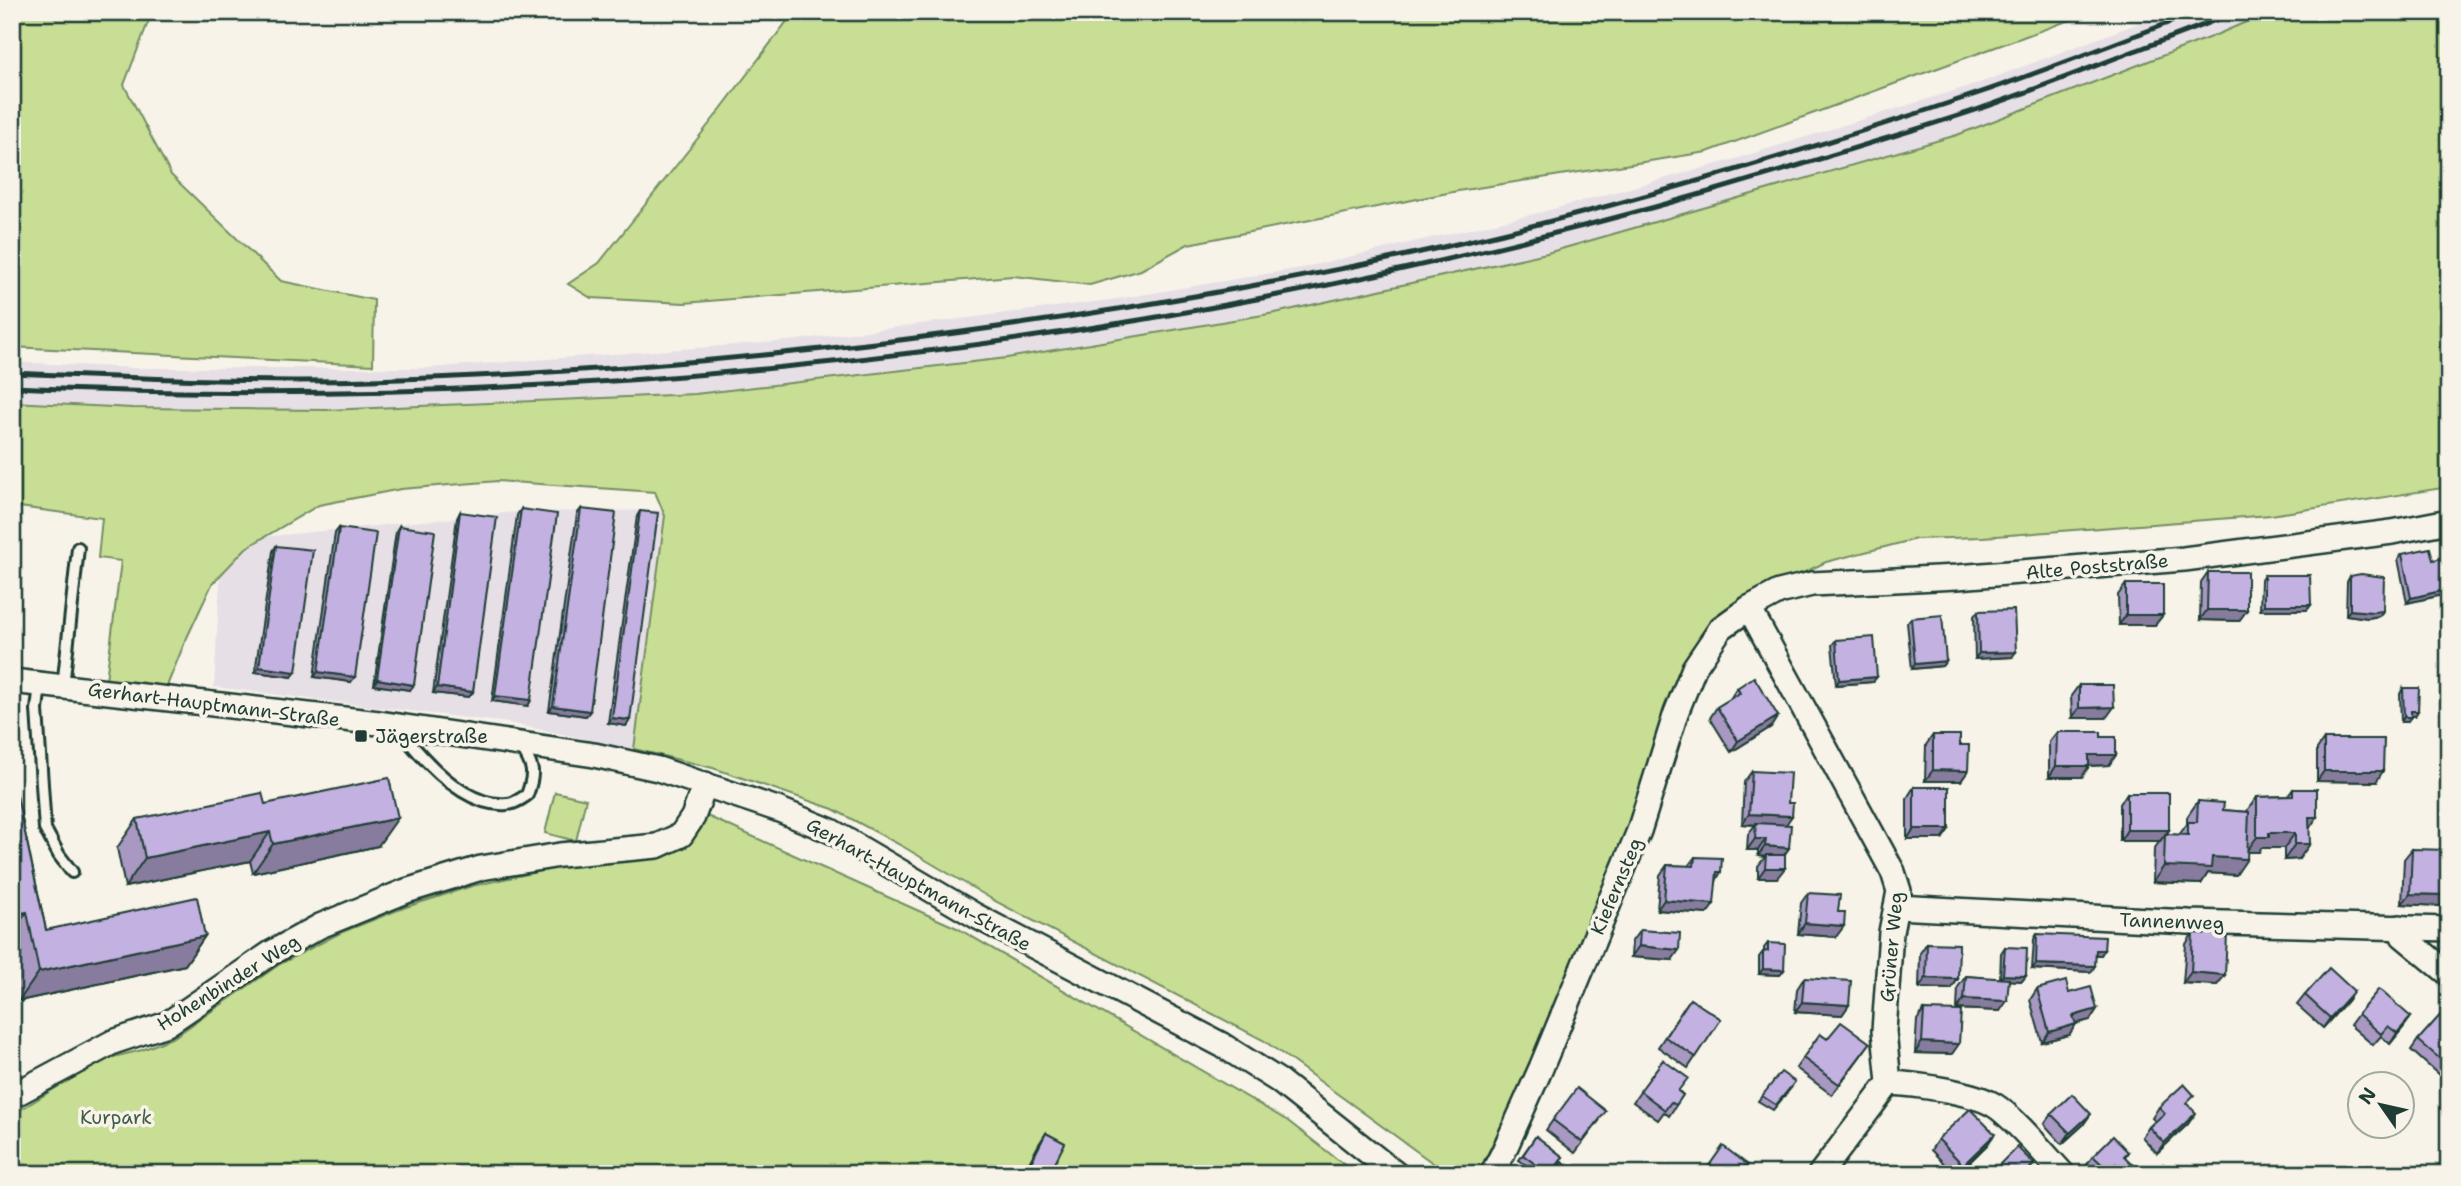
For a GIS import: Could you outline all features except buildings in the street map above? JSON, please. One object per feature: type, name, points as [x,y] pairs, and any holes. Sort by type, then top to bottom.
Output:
[{"type":"street","name":"Alte Poststraße","points":[[1749,608],[1779,592],[1812,584],[1970,576],[2184,559],[2380,534],[2449,522]]},
{"type":"street","name":"Grüner Weg","points":[[1749,608],[1893,872],[1899,891],[1891,932],[1884,1031],[1889,1083]]},
{"type":"street","name":"Kiefernsteg","points":[[1492,1174],[1535,1080],[1639,831],[1676,713],[1694,668],[1721,628],[1749,608]]},
{"type":"street","name":"Gerhart-Hauptmann-Straße","points":[[12,681],[396,726],[594,755],[658,769],[777,809],[831,831],[976,916],[1223,1045],[1279,1081],[1396,1174]]},
{"type":"street","name":"Hohenbinder Weg","points":[[12,1096],[113,1042],[167,1024],[271,953],[320,926],[405,891],[481,869],[560,855],[657,846],[681,835],[693,817],[705,784]]},
{"type":"street","name":"Tannenweg","points":[[1896,907],[2189,922],[2449,929]]},
{"type":"street","points":[[2400,927],[2403,936],[2449,974]]},
{"type":"street","points":[[1820,1174],[1889,1083],[1976,1097],[1996,1105],[2063,1174]]},
{"type":"lane","points":[[63,687],[78,548]]},
{"type":"lane","points":[[40,684],[37,710],[45,829],[72,872]]},
{"type":"lane","points":[[396,726],[415,750],[440,774],[466,794],[489,804],[510,804],[527,795],[534,777],[531,763],[520,744]]},
{"type":"shaded area","points":[[2168,12],[2269,12],[1957,135],[1547,253],[1275,313],[1007,358],[695,394],[327,410],[133,408],[12,402],[12,362],[135,368],[427,368],[788,341],[1117,299],[1301,268],[1538,213],[1732,160],[1982,82]]},
{"type":"shaded area","points":[[666,510],[634,749],[508,723],[214,687],[221,563],[240,539],[515,512]]},
{"type":"green space","points":[[12,12],[152,12],[124,85],[171,175],[281,281],[374,300],[373,365],[12,347]]},
{"type":"green space","points":[[794,12],[2092,12],[1707,152],[1458,191],[1188,244],[1141,270],[1090,285],[1013,276],[684,303],[591,298],[568,284],[599,263]]},
{"type":"green space","points":[[2269,12],[2449,12],[2449,487],[2271,515],[1983,537],[1916,539],[1826,562],[1750,605],[1722,625],[1641,825],[1543,1040],[1478,1174],[1448,1174],[1263,1040],[995,901],[833,809],[713,768],[634,749],[665,516],[655,492],[498,481],[401,489],[319,505],[246,548],[212,584],[167,686],[106,680],[121,561],[98,558],[102,518],[12,506],[12,402],[133,408],[327,410],[695,394],[1007,358],[1275,313],[1547,253],[1957,135]]},
{"type":"green space","points":[[555,792],[586,799],[576,841],[545,833]]},
{"type":"green space","name":"Kurpark","points":[[707,816],[957,928],[1288,1121],[1356,1174],[12,1174],[12,1115],[101,1060],[142,1050],[174,1037],[280,964],[340,933],[403,908],[472,886],[689,839]]},
{"type":"railway","points":[[12,373],[192,380],[326,381],[558,372],[839,347],[1118,309],[1407,255],[1503,233],[1681,186],[1976,94],[2197,12]]},
{"type":"railway","points":[[12,387],[242,393],[472,388],[701,375],[930,351],[1157,317],[1382,274],[1605,220],[1826,157],[1979,109],[2235,12]]},
{"type":"place","name":"Jägerstraße","points":[[361,736]]}]
